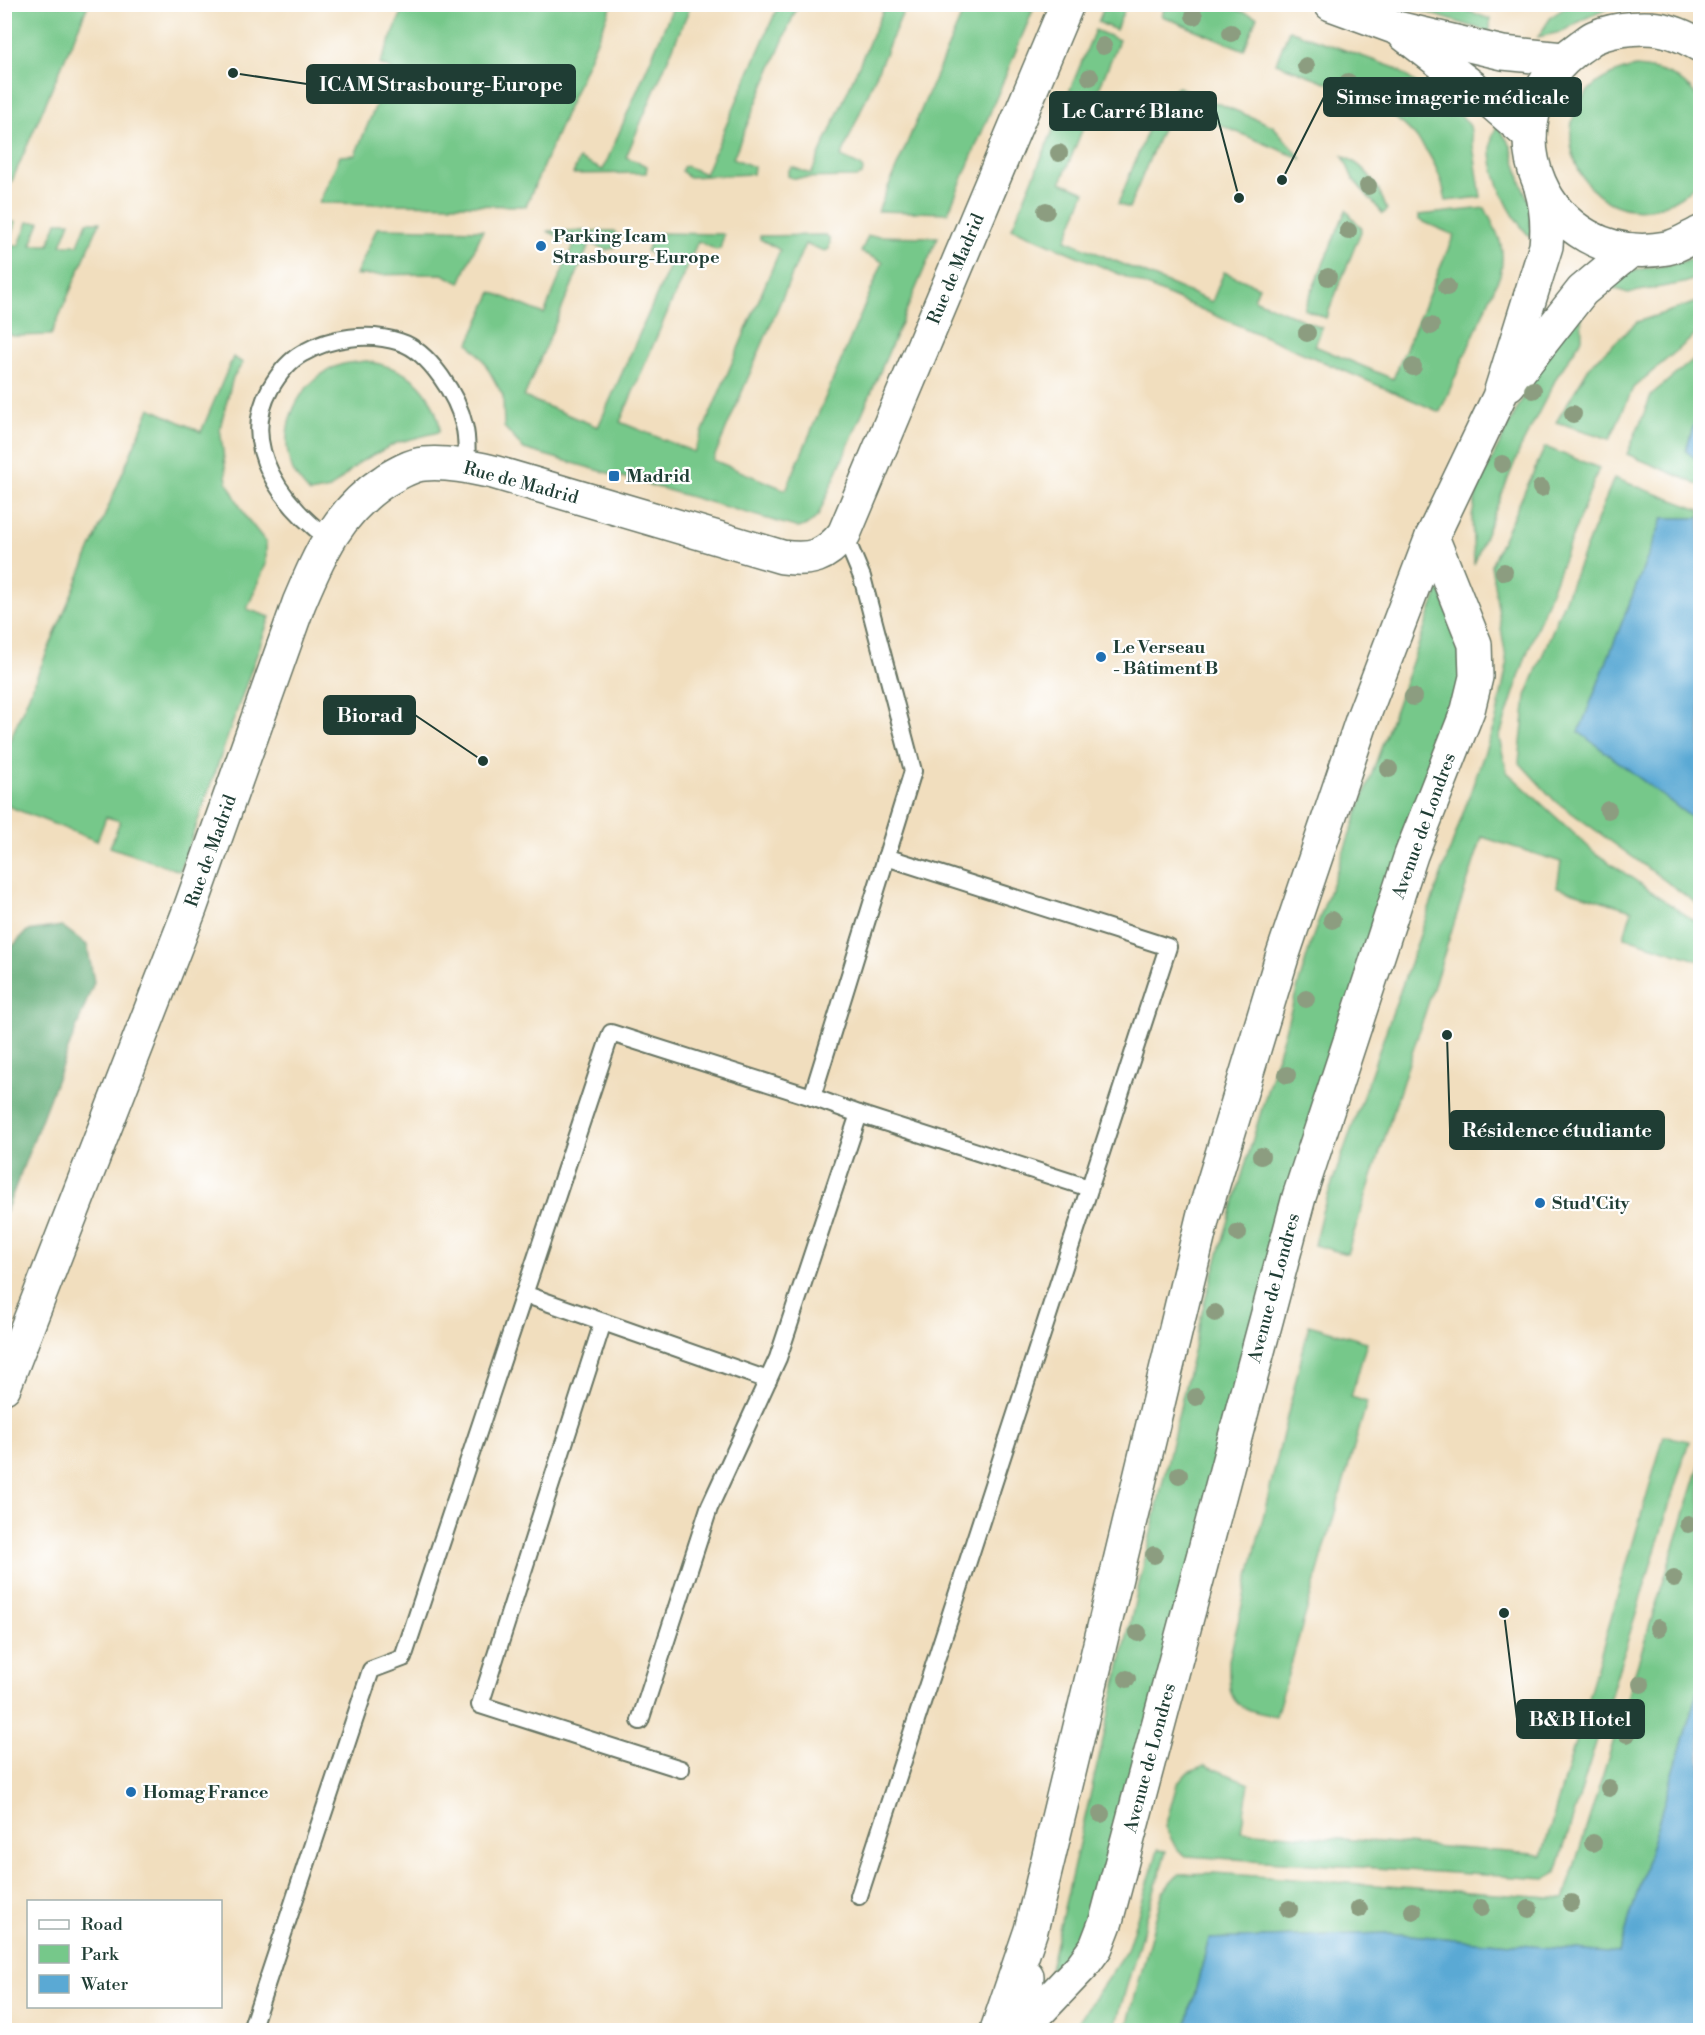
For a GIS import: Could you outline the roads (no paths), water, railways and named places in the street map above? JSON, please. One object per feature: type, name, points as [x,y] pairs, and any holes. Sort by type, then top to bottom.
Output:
[{"type":"street","name":"Rue de Madrid","points":[[4,1387],[190,909],[299,603],[313,569],[329,540],[365,494],[396,474],[422,464],[467,466],[493,472],[782,557],[812,558],[822,554],[844,534],[1067,4]]},
{"type":"street","points":[[1331,4],[1397,28],[1503,53],[1563,59]]},
{"type":"street","points":[[1616,32],[1642,4]]},
{"type":"street","points":[[1701,45],[1669,31],[1633,27],[1595,37],[1563,59],[1546,81],[1534,108],[1530,136],[1532,163],[1541,188],[1556,211],[1577,230],[1603,244],[1631,250],[1669,248],[1701,233]]},
{"type":"street","points":[[1397,28],[1483,95],[1530,136]]},
{"type":"street","name":"Avenue de Londres","points":[[1014,2030],[1031,1930],[1203,1217],[1286,945],[1362,720],[1432,537],[1499,397],[1546,246],[1546,206],[1541,188]]},
{"type":"street","name":"Avenue de Londres","points":[[1499,397],[1582,291],[1631,250]]},
{"type":"street","name":"Avenue de Londres","points":[[1014,2030],[1082,1966],[1096,1947],[1106,1921],[1299,1197],[1411,855],[1468,710],[1476,676],[1475,644],[1432,537]]},
{"type":"lane","points":[[329,540],[303,519],[278,488],[263,460],[259,430],[264,400],[279,373],[302,353],[330,341],[365,336],[401,342],[430,362],[452,393],[465,426],[467,466]]},
{"type":"lane","points":[[812,1097],[913,771],[862,577],[844,534]]},
{"type":"lane","points":[[859,1896],[1168,947],[886,857]]},
{"type":"lane","points":[[251,2031],[371,1670],[403,1658],[611,1033],[1089,1188]]},
{"type":"lane","points":[[640,1721],[709,1508],[778,1358],[859,1114]]},
{"type":"lane","points":[[524,1294],[768,1380]]},
{"type":"lane","points":[[603,1322],[480,1705],[681,1769]]},
{"type":"water","points":[[1697,414],[1700,415],[1700,462],[1686,451]]},
{"type":"water","points":[[1663,518],[1700,518],[1700,824],[1579,732]]},
{"type":"water","points":[[1700,1683],[1700,2030],[1185,2030],[1209,1939],[1388,1933],[1619,1954]]},
{"type":"place","name":"ICAM Strasbourg-Europe","points":[[233,73]]},
{"type":"place","name":"Simse imagerie médicale","points":[[1282,180]]},
{"type":"place","name":"Le Carré Blanc","points":[[1239,198]]},
{"type":"place","name":"Parking Icam Strasbourg-Europe","points":[[541,246]]},
{"type":"place","name":"Madrid","points":[[614,476]]},
{"type":"place","name":"Le Verseau - Bâtiment B","points":[[1101,657]]},
{"type":"place","name":"Biorad","points":[[483,761]]},
{"type":"place","name":"Résidence étudiante","points":[[1447,1035]]},
{"type":"place","name":"Stud'City","points":[[1540,1203]]},
{"type":"place","name":"B&B Hotel","points":[[1504,1613]]},
{"type":"place","name":"Homag France","points":[[131,1792]]}]
